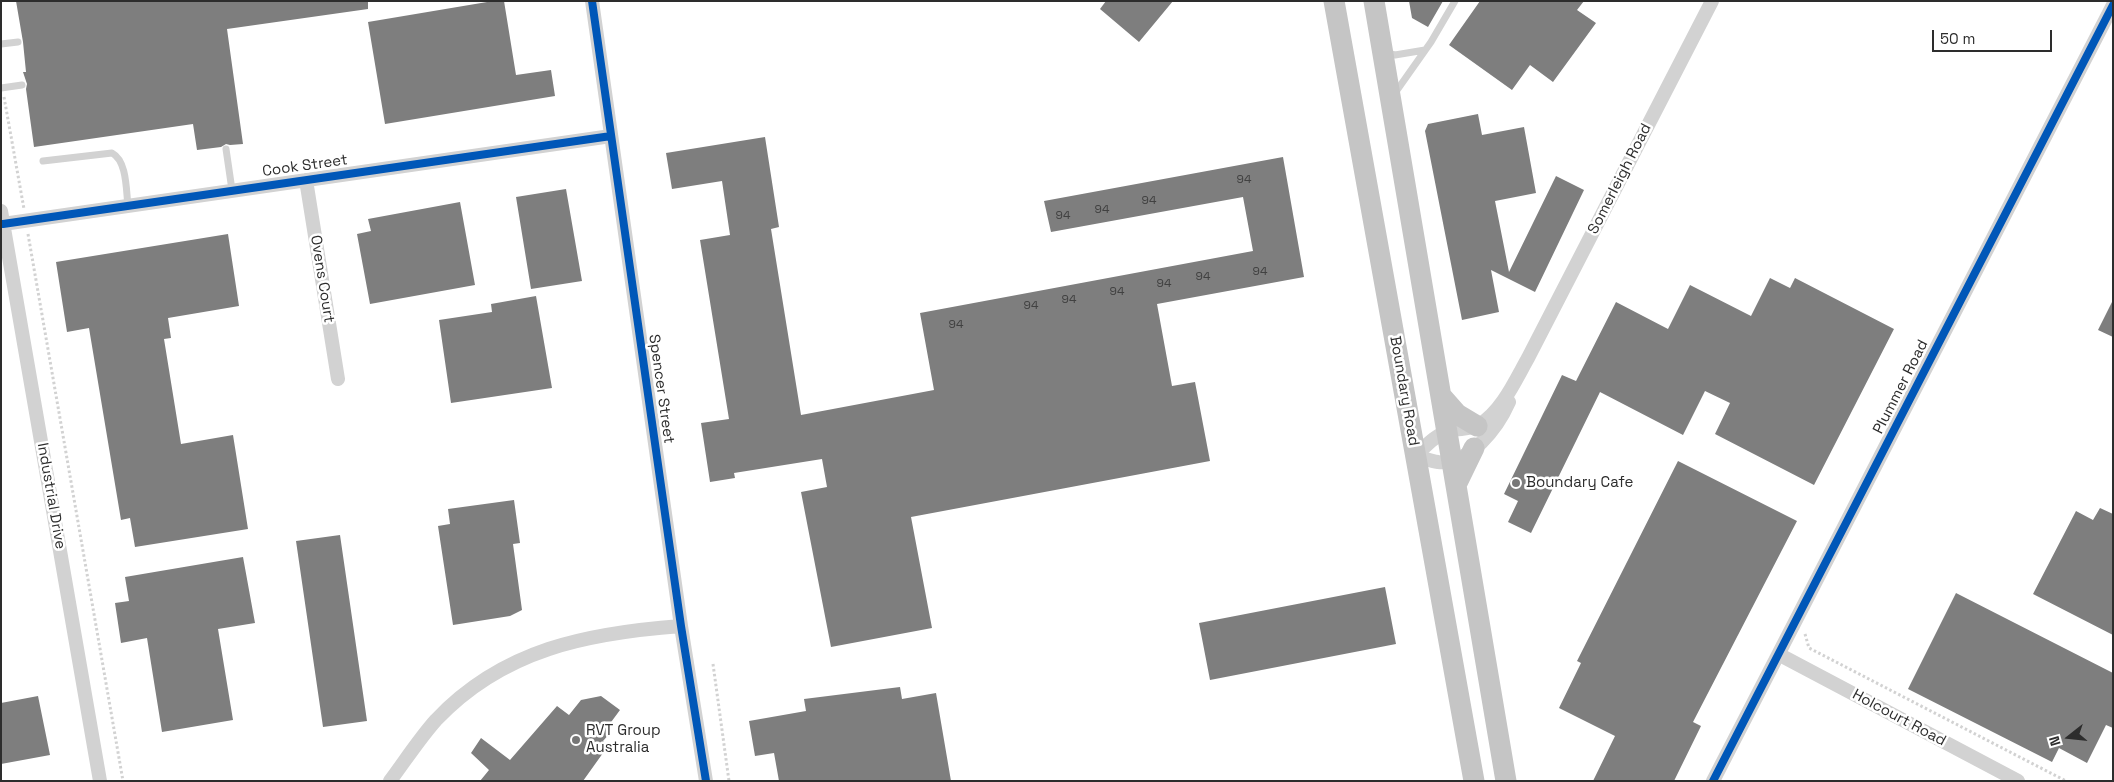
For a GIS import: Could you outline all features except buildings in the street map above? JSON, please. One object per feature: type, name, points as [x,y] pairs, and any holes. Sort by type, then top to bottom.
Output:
[{"type":"main road","name":"Boundary Road","points":[[1334,1],[1474,781]]},
{"type":"main road","points":[[1374,1],[1506,781]]},
{"type":"main road","points":[[1442,397],[1457,414],[1477,426]]},
{"type":"main road","points":[[1457,483],[1474,448]]},
{"type":"street","name":"Spencer Street","points":[[592,1],[681,626],[706,781]]},
{"type":"street","name":"Somerleigh Road","points":[[1477,426],[1492,414],[1500,404],[1528,358],[1712,1]]},
{"type":"street","name":"Plummer Road","points":[[1713,781],[1780,655],[2113,6]]},
{"type":"street","name":"Cook Street","points":[[2,218],[26,220],[611,136]]},
{"type":"street","name":"Ovens Court","points":[[306,180],[338,379]]},
{"type":"street","name":"Industrial Drive","points":[[2,218],[100,781]]},
{"type":"street","name":"Somerleigh Road","points":[[1453,460],[1474,448],[1492,432],[1503,417],[1528,358]]},
{"type":"street","points":[[1415,456],[1434,438],[1448,431],[1477,426]]},
{"type":"street","points":[[1415,456],[1438,462],[1453,460]]},
{"type":"street","points":[[390,781],[436,721],[469,691],[498,670],[560,644],[602,635],[681,626]]},
{"type":"street","name":"Holcourt Road","points":[[1780,655],[2018,781]]},
{"type":"lane","points":[[1391,99],[1425,50],[1455,1]]},
{"type":"lane","points":[[1,44],[18,42]]},
{"type":"lane","points":[[1382,50],[1395,55],[1425,50]]},
{"type":"lane","points":[[2,88],[22,85]]},
{"type":"lane","points":[[226,149],[232,190]]},
{"type":"lane","points":[[43,161],[112,153],[120,158],[122,164],[128,206]]},
{"type":"path","points":[[2,88],[123,781]]},
{"type":"path","points":[[1809,626],[1804,635],[1809,648],[2066,781]]},
{"type":"path","points":[[713,664],[729,781]]},
{"type":"cycle path","points":[[592,1],[681,626],[706,781]]},
{"type":"cycle path","points":[[1713,781],[2113,5]]},
{"type":"cycle path","points":[[3,224],[611,136]]},
{"type":"place","name":"Boundary Cafe","points":[[1516,483]]},
{"type":"place","name":"RVT Group Australia","points":[[576,740]]}]
